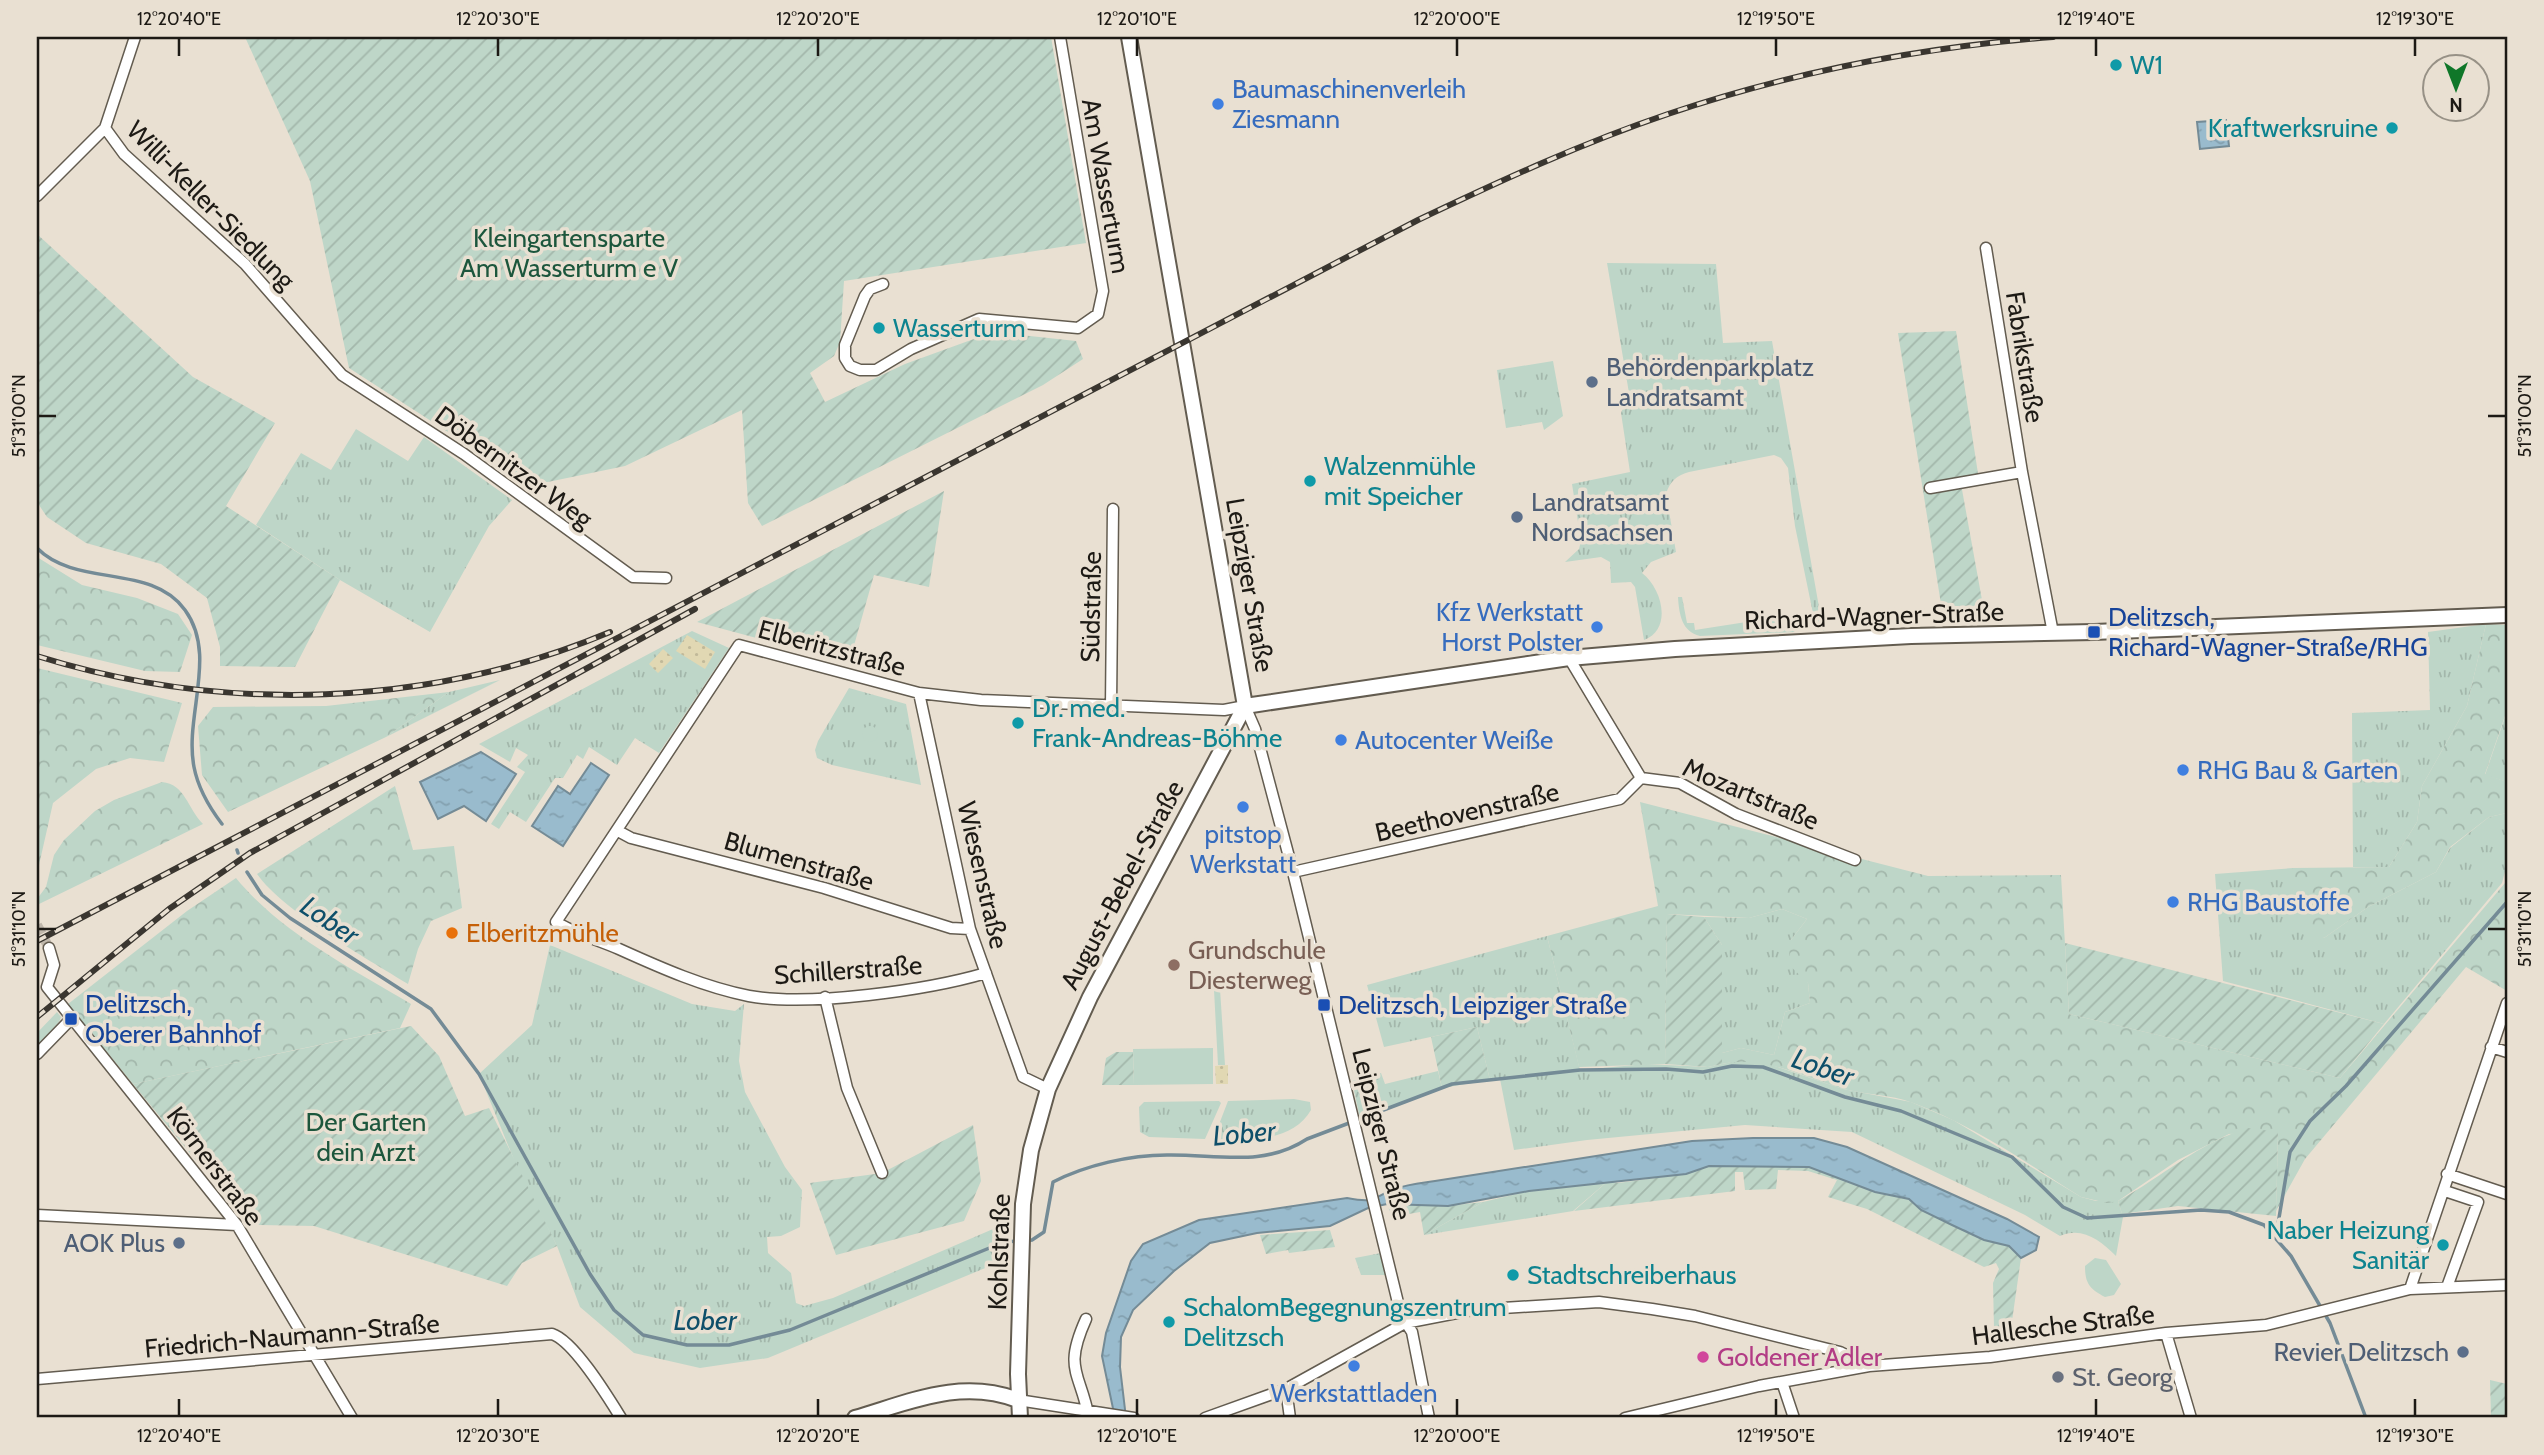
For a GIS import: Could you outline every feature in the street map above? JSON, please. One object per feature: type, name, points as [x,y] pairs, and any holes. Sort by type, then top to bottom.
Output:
[{"type":"street","name":"Willi-Keller-Siedlung","points":[[37,196],[105,128],[135,37]]},
{"type":"street","name":"Am Wasserturm","points":[[883,284],[870,289],[865,296],[845,345],[845,358],[850,366],[860,370],[876,370],[894,362],[911,349],[979,319],[1078,328],[1098,314],[1103,291],[1060,37]]},
{"type":"street","name":"Leipziger Straße","points":[[1129,37],[1245,706],[1293,872],[1401,1315],[1412,1332],[1429,1418]]},
{"type":"street","name":"Willi-Keller-Siedlung","points":[[105,128],[124,154],[245,264],[342,375]]},
{"type":"street","name":"Fabrikstraße","points":[[1986,248],[2022,472],[2053,633]]},
{"type":"street","name":"Döbernitzer Weg","points":[[342,375],[464,454],[553,522],[633,577],[666,578]]},
{"type":"street","points":[[1930,488],[2022,472]]},
{"type":"street","name":"Südstraße","points":[[1111,706],[1113,509]]},
{"type":"street","name":"Richard-Wagner-Straße","points":[[1245,706],[1569,658],[1828,640],[2507,615]]},
{"type":"street","name":"Elberitzstraße","points":[[556,922],[739,645],[919,693],[981,701],[1224,710],[1245,706]]},
{"type":"street","name":"Mozartstraße","points":[[1569,658],[1580,671],[1641,778],[1680,783],[1736,814],[1855,860]]},
{"type":"street","name":"Wiesenstraße","points":[[919,693],[970,929],[1023,1076],[1048,1089]]},
{"type":"street","name":"August-Bebel-Straße","points":[[1048,1089],[1090,998],[1245,706]]},
{"type":"street","name":"Beethovenstraße","points":[[1293,872],[1620,799],[1641,778]]},
{"type":"street","name":"Blumenstraße","points":[[618,831],[631,838],[824,888],[951,928],[970,929]]},
{"type":"street","name":"Schillerstraße","points":[[556,922],[710,986],[751,996],[825,997],[938,985],[986,973]]},
{"type":"street","points":[[37,993],[47,988],[54,965],[49,948]]},
{"type":"street","name":"Körnerstraße","points":[[47,988],[237,1224],[352,1418]]},
{"type":"street","points":[[825,997],[847,1088],[882,1173]]},
{"type":"street","points":[[2410,1289],[2507,1003]]},
{"type":"street","points":[[37,1054],[71,1019]]},
{"type":"street","points":[[2491,1047],[2507,1052]]},
{"type":"street","name":"Kohlstraße","points":[[1020,1418],[1018,1400],[1023,1204],[1031,1150],[1048,1089]]},
{"type":"street","points":[[2447,1174],[2507,1194]]},
{"type":"street","points":[[2447,1287],[2478,1202],[2448,1192]]},
{"type":"street","points":[[37,1215],[237,1224]]},
{"type":"street","name":"Hallesche Straße","points":[[1625,1418],[1782,1382],[1869,1366],[1990,1357],[2166,1333],[2266,1325],[2410,1289],[2507,1285]]},
{"type":"street","points":[[1205,1418],[1286,1389],[1405,1323],[1472,1310],[1599,1302],[1695,1316],[1840,1352],[1869,1366]]},
{"type":"street","points":[[1086,1319],[1073,1350],[1073,1362],[1088,1413]]},
{"type":"street","points":[[2166,1333],[2191,1418]]},
{"type":"street","name":"Friedrich-Naumann-Straße","points":[[37,1379],[552,1334],[559,1337],[586,1367],[621,1418]]},
{"type":"street","points":[[1782,1382],[1794,1418]]},
{"type":"street","points":[[1286,1389],[1290,1418]]},
{"type":"street","points":[[855,1418],[922,1397],[960,1390],[988,1391],[1049,1407],[1088,1413],[1107,1412],[1134,1418]]},
{"type":"green space","name":"Kleingartensparte Am Wasserturm e V","points":[[245,37],[1051,37],[1086,243],[844,281],[840,342],[834,356],[810,373],[825,402],[905,364],[993,332],[1076,341],[1083,359],[1043,385],[762,526],[748,503],[742,410],[625,466],[543,483],[528,490],[462,441],[349,368],[310,181]]},
{"type":"green space","points":[[37,234],[193,377],[275,423],[226,506],[340,580],[295,667],[220,666],[220,647],[207,598],[161,564],[86,543],[47,517],[37,502]]},
{"type":"green space","points":[[1607,263],[1716,264],[1723,343],[1772,341],[1822,624],[1826,624],[1824,631],[1815,623],[1795,526],[1788,468],[1781,458],[1774,455],[1689,472],[1672,482],[1666,494],[1676,552],[1651,562],[1642,573],[1655,588],[1661,608],[1659,627],[1653,635],[1644,640],[1635,587],[1631,582],[1611,583],[1610,562],[1601,557],[1565,562],[1579,549],[1581,541],[1572,484],[1630,472],[1621,413],[1629,393]]},
{"type":"green space","points":[[1956,331],[1979,480],[1961,484],[1986,622],[1944,623],[1898,333]]},
{"type":"green space","points":[[1553,361],[1563,416],[1544,430],[1542,422],[1506,428],[1497,370]]},
{"type":"green space","points":[[356,429],[408,461],[424,437],[512,500],[489,526],[430,632],[340,580],[256,525],[301,453],[331,470]]},
{"type":"green space","points":[[944,491],[929,587],[874,575],[849,663],[697,622]]},
{"type":"green space","points":[[37,557],[82,585],[137,598],[178,614],[192,635],[180,672],[145,671],[37,645]]},
{"type":"green space","points":[[1678,597],[1682,597],[1687,623],[1694,623],[1695,630],[1798,614],[1799,625],[1794,632],[1700,636],[1685,626]]},
{"type":"green space","points":[[2486,624],[2467,706],[2422,786],[2417,822],[2389,867],[2353,867],[2352,713],[2430,710],[2428,632]]},
{"type":"green space","points":[[2486,624],[2507,625],[2507,710],[2485,774],[2507,782],[2507,813],[2489,817],[2450,847],[2436,872],[2368,907],[2324,938],[2299,919],[2293,890],[2293,868],[2389,867],[2417,822],[2422,786],[2467,706]]},
{"type":"green space","points":[[692,631],[729,648],[659,753],[635,738],[617,765],[589,747],[583,759],[577,755],[563,778],[555,778],[526,822],[510,812],[499,829],[491,824],[525,772],[517,767],[528,755],[516,748],[510,762],[479,744]]},
{"type":"green space","points":[[37,668],[182,703],[164,762],[130,758],[96,769],[53,803],[37,874]]},
{"type":"green space","points":[[500,680],[386,737],[449,692]]},
{"type":"green space","points":[[849,688],[906,704],[921,785],[832,765],[817,758],[815,750],[818,741]]},
{"type":"green space","points":[[449,692],[386,737],[228,812],[202,775],[198,726],[213,707],[326,706]]},
{"type":"green space","points":[[2507,714],[2507,782],[2485,775]]},
{"type":"green space","points":[[870,726],[876,728],[876,740],[870,742],[864,740],[862,734],[864,728]]},
{"type":"green space","points":[[162,782],[181,792],[203,824],[37,905],[37,899],[46,887],[54,855],[64,840],[95,811],[114,800]]},
{"type":"green space","points":[[395,786],[413,850],[454,846],[462,908],[431,921],[418,949],[408,984],[306,919],[286,904],[257,874]]},
{"type":"green space","points":[[1640,802],[1928,876],[2061,875],[2069,1014],[2340,1078],[2505,883],[2507,874],[2507,991],[2466,967],[2305,1159],[2276,1211],[2278,1132],[2229,1134],[2178,1160],[2118,1201],[2107,1203],[2081,1197],[1978,1133],[1913,1103],[1840,1088],[1767,1064],[1722,1064],[1722,1053],[1741,1048],[1774,1055],[1785,1012],[1810,1003],[1808,983],[1788,964],[1791,940],[1807,919],[1782,909],[1749,918],[1667,914],[1665,1064],[1579,1067],[1547,936],[1658,906]]},
{"type":"green space","points":[[2507,813],[2507,864],[2502,883],[2384,1024],[2223,981],[2215,874],[2293,868],[2293,890],[2324,938],[2368,907],[2436,872],[2450,848],[2489,817]]},
{"type":"green space","points":[[236,878],[254,898],[295,933],[411,1004],[400,1028],[133,1084],[68,1004],[187,911]]},
{"type":"green space","points":[[1782,909],[1807,919],[1791,940],[1808,983],[1810,1003],[1785,1012],[1774,1055],[1741,1048],[1722,1053],[1722,945],[1704,917],[1749,918]]},
{"type":"green space","points":[[1667,914],[1704,917],[1722,945],[1722,1064],[1708,1067],[1665,1064]]},
{"type":"green space","points":[[1547,936],[1580,1070],[1646,1064],[1708,1067],[1741,1060],[1766,1063],[1843,1089],[1911,1102],[1953,1120],[2081,1197],[2096,1201],[2118,1201],[2123,1217],[2116,1256],[2090,1236],[2068,1233],[2060,1236],[2025,1215],[1852,1132],[1745,1125],[1514,1150],[1500,1079],[1490,1080],[1477,1027],[1384,1047],[1367,985]]},
{"type":"green space","points":[[2065,943],[2384,1024],[2340,1078],[2069,1014]]},
{"type":"green space","points":[[550,945],[692,1004],[735,1011],[744,1004],[739,1061],[745,1092],[785,1167],[802,1190],[800,1227],[781,1236],[767,1237],[768,1253],[791,1273],[796,1303],[804,1306],[833,1298],[1007,1223],[1007,1259],[768,1358],[700,1368],[634,1353],[580,1307],[557,1246],[519,1172],[479,1074],[532,1025]]},
{"type":"green space","points":[[1220,989],[1225,1065],[1218,1065],[1214,990]]},
{"type":"green space","points":[[57,1012],[61,1017],[59,1022],[37,1047],[37,1033]]},
{"type":"green space","name":"Der Garten dein Arzt","points":[[411,1026],[439,1056],[465,1116],[489,1108],[557,1246],[522,1263],[507,1286],[314,1226],[260,1225],[246,1221],[133,1084]]},
{"type":"green space","points":[[1477,1027],[1490,1080],[1442,1088],[1431,1037]]},
{"type":"green space","points":[[1213,1048],[1213,1084],[1134,1085],[1133,1049]]},
{"type":"green space","points":[[1116,1052],[1133,1052],[1134,1085],[1102,1085],[1106,1058]]},
{"type":"green space","points":[[1438,1071],[1442,1088],[1360,1119],[1352,1081],[1381,1073],[1385,1084]]},
{"type":"green space","points":[[1294,1099],[1310,1102],[1311,1110],[1303,1121],[1292,1128],[1267,1138],[1213,1140],[1228,1101]]},
{"type":"green space","points":[[1144,1102],[1221,1103],[1205,1139],[1149,1137],[1140,1132],[1139,1107]]},
{"type":"green space","points":[[973,1125],[981,1181],[964,1221],[836,1255],[810,1183],[882,1173]]},
{"type":"green space","points":[[2248,1128],[2278,1132],[2276,1216],[2178,1206],[2122,1214],[2118,1201],[2196,1151]]},
{"type":"green space","points":[[1709,1166],[1809,1167],[1875,1192],[1909,1199],[1921,1210],[1952,1225],[1984,1240],[2009,1246],[2021,1258],[2011,1328],[1994,1328],[1993,1283],[1999,1269],[1996,1263],[1984,1267],[1867,1209],[1828,1197],[1837,1180],[1808,1171],[1778,1170],[1776,1189],[1745,1190],[1743,1172],[1735,1172],[1735,1191],[1574,1211],[1608,1181],[1618,1183],[1686,1174]]},
{"type":"green space","points":[[1608,1181],[1573,1211],[1424,1235],[1483,1202],[1529,1191]]},
{"type":"green space","points":[[1483,1202],[1424,1235],[1420,1212],[1392,1217],[1387,1204],[1448,1206]]},
{"type":"green space","points":[[1330,1230],[1335,1247],[1289,1253],[1288,1250],[1266,1254],[1260,1235]]},
{"type":"green space","points":[[1381,1253],[1385,1275],[1361,1275],[1355,1258]]},
{"type":"green space","points":[[2095,1258],[2106,1260],[2121,1284],[2114,1295],[2105,1297],[2087,1282],[2085,1266]]},
{"type":"green space","points":[[2490,1380],[2507,1384],[2507,1418],[2491,1418]]},
{"type":"sand","points":[[687,635],[715,652],[705,669],[676,651]]},
{"type":"sand","points":[[663,649],[673,658],[658,673],[649,664]]},
{"type":"sand","points":[[1228,1065],[1228,1084],[1216,1084],[1215,1066]]},
{"type":"water","points":[[2226,120],[2229,146],[2200,149],[2197,122]]},
{"type":"water","points":[[481,752],[516,774],[486,821],[464,806],[438,819],[420,782]]},
{"type":"water","points":[[591,763],[609,775],[563,846],[532,826],[558,786],[570,794]]},
{"type":"water","points":[[1814,1138],[1847,1147],[2007,1219],[2039,1237],[2036,1250],[2021,1258],[2009,1246],[1984,1240],[1952,1225],[1921,1210],[1909,1199],[1875,1192],[1809,1167],[1709,1166],[1686,1174],[1529,1191],[1448,1206],[1387,1204],[1368,1208],[1330,1226],[1257,1233],[1210,1243],[1174,1271],[1133,1310],[1121,1337],[1120,1367],[1126,1418],[1115,1418],[1102,1356],[1106,1333],[1131,1261],[1143,1244],[1199,1220],[1347,1198],[1370,1200],[1410,1185],[1692,1141]]},
{"type":"waterway","name":"Lober","points":[[37,548],[53,560],[72,568],[153,586],[171,595],[185,610],[199,646],[200,666],[192,747],[194,767],[205,797],[222,824]]},
{"type":"waterway","name":"Lober","points":[[247,872],[262,895],[290,918],[431,1009],[479,1074],[590,1274],[614,1310],[643,1335],[687,1345],[729,1345],[790,1330],[1004,1242],[1018,1241]]},
{"type":"waterway","points":[[2276,1236],[2290,1152],[2310,1121],[2346,1086],[2507,902]]},
{"type":"waterway","name":"Lober","points":[[1026,1241],[1044,1232],[1053,1182],[1108,1162],[1153,1155],[1239,1158],[1273,1154],[1452,1084],[1580,1070],[1666,1069],[1703,1072],[1732,1066],[1763,1067],[1845,1097],[1901,1111],[2012,1157],[2063,1207],[2087,1218],[2201,1210],[2229,1212],[2264,1225],[2291,1256],[2330,1323],[2366,1418]]},
{"type":"tunnel","points":[[37,925],[49,948]]},
{"type":"railway","points":[[37,941],[1418,220],[1510,177],[1636,125],[1762,86],[1907,55],[2053,37]]},
{"type":"railway","points":[[37,1017],[169,909],[250,853],[695,609]]},
{"type":"railway","points":[[37,656],[108,675],[180,687],[252,694],[325,694],[398,688],[470,676],[541,657],[610,632]]},
{"type":"place","name":"W1","points":[[2116,65]]},
{"type":"place","name":"Baumaschinenverleih Ziesmann","points":[[1218,104]]},
{"type":"place","name":"Kraftwerksruine","points":[[2392,128]]},
{"type":"place","name":"Wasserturm","points":[[879,328]]},
{"type":"place","name":"Behördenparkplatz Landratsamt","points":[[1592,382]]},
{"type":"place","name":"Walzenmühle mit Speicher","points":[[1310,481]]},
{"type":"place","name":"Landratsamt Nordsachsen","points":[[1517,517]]},
{"type":"place","name":"Kfz Werkstatt Horst Polster","points":[[1597,627]]},
{"type":"place","name":"Delitzsch, Richard-Wagner-Straße/RHG","points":[[2094,632]]},
{"type":"place","name":"Dr. med. Frank-Andreas-Böhme","points":[[1018,723]]},
{"type":"place","name":"Autocenter Weiße","points":[[1341,740]]},
{"type":"place","name":"RHG Bau & Garten","points":[[2183,770]]},
{"type":"place","name":"pitstop Werkstatt","points":[[1243,807]]},
{"type":"place","name":"RHG Baustoffe","points":[[2173,902]]},
{"type":"place","name":"Elberitzmühle","points":[[452,933]]},
{"type":"place","name":"Grundschule Diesterweg","points":[[1174,965]]},
{"type":"place","name":"Delitzsch, Leipziger Straße","points":[[1324,1005]]},
{"type":"place","name":"Delitzsch, Oberer Bahnhof","points":[[71,1019]]},
{"type":"place","name":"AOK Plus","points":[[179,1243]]},
{"type":"place","name":"Naber Heizung Sanitär","points":[[2443,1245]]},
{"type":"place","name":"Stadtschreiberhaus","points":[[1513,1275]]},
{"type":"place","name":"SchalomBegegnungszentrum Delitzsch","points":[[1169,1322]]},
{"type":"place","name":"Revier Delitzsch","points":[[2463,1352]]},
{"type":"place","name":"Goldener Adler","points":[[1703,1357]]},
{"type":"place","name":"Werkstattladen","points":[[1354,1366]]},
{"type":"place","name":"St. Georg","points":[[2058,1377]]}]
